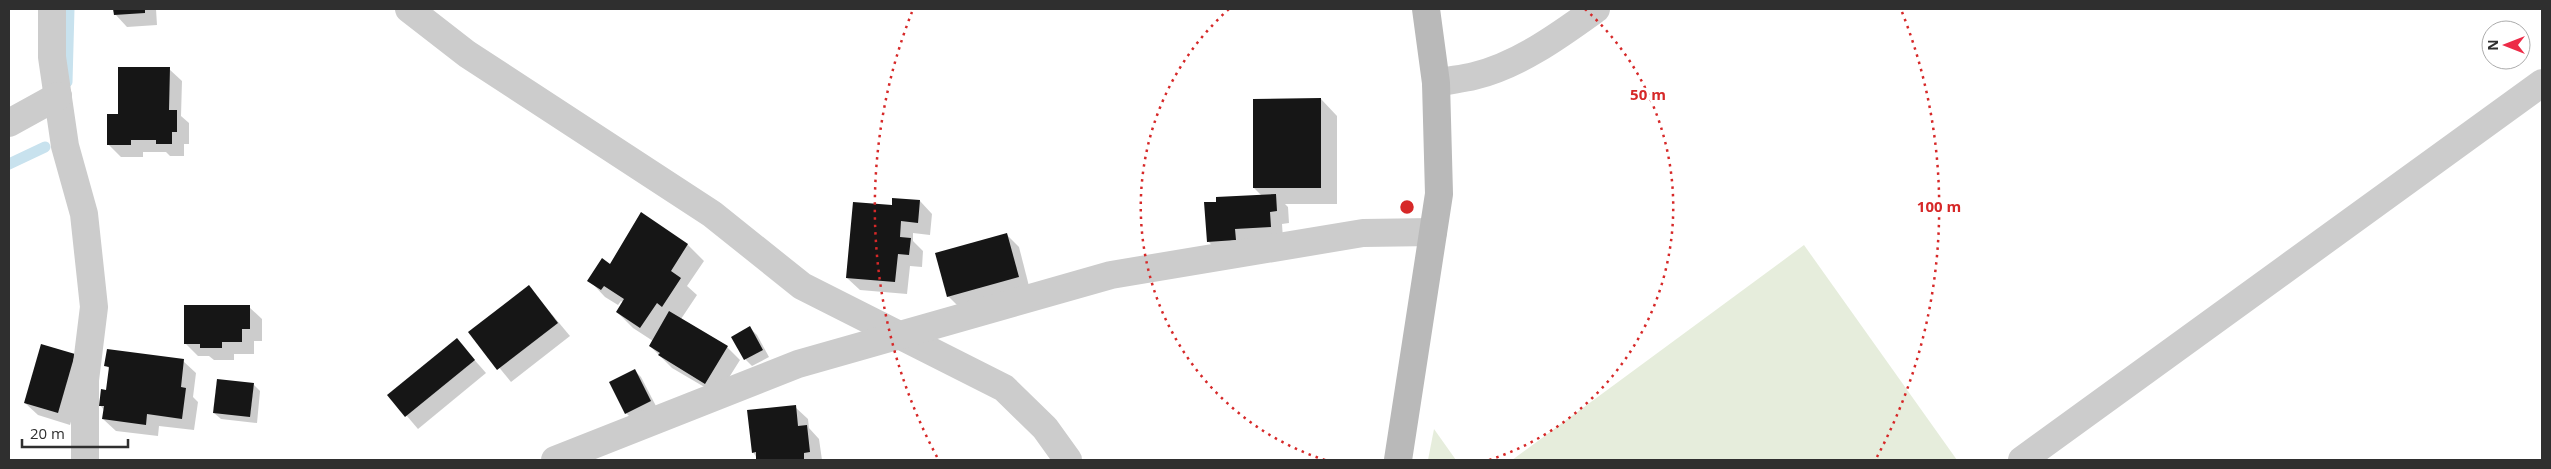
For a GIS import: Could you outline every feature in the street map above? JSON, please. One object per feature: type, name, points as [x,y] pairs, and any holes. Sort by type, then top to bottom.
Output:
[{"type":"street","points":[[52,9],[52,57],[65,146],[84,214],[94,307],[85,380],[85,460]]},
{"type":"street","points":[[410,9],[467,54],[712,214],[802,286],[1004,388],[1045,428],[1068,460]]},
{"type":"street","points":[[1398,460],[1439,194],[1436,83],[1426,9]]},
{"type":"street","points":[[1436,83],[1475,76],[1509,64],[1571,27],[1596,9]]},
{"type":"street","points":[[2022,460],[2542,83]]},
{"type":"street","points":[[9,123],[58,96]]},
{"type":"street","points":[[554,460],[798,364],[1111,275],[1364,233],[1433,232]]},
{"type":"green space","points":[[1804,245],[1957,460],[1512,460]]},
{"type":"green space","points":[[1434,429],[1456,460],[1428,460]]},
{"type":"building","points":[[113,9],[145,9],[145,13],[114,15]]},
{"type":"building","points":[[118,67],[170,67],[169,110],[177,110],[177,132],[172,132],[172,144],[156,144],[156,140],[131,140],[131,145],[107,145],[107,114],[118,114]]},
{"type":"building","points":[[1321,98],[1321,188],[1253,188],[1253,99]]},
{"type":"building","points":[[1276,194],[1277,211],[1270,212],[1271,227],[1235,229],[1236,240],[1207,242],[1204,202],[1216,202],[1216,197]]},
{"type":"building","points":[[892,198],[920,200],[918,223],[901,221],[900,237],[911,238],[909,255],[898,254],[895,282],[846,278],[853,202],[892,205]]},
{"type":"building","points":[[641,212],[688,244],[671,271],[681,278],[662,307],[657,303],[640,328],[616,312],[624,299],[604,286],[601,290],[587,281],[602,258],[610,264]]},
{"type":"building","points":[[1007,233],[1019,277],[947,297],[935,253]]},
{"type":"building","points":[[529,285],[558,323],[497,370],[468,332]]},
{"type":"building","points":[[184,305],[250,305],[250,329],[242,329],[242,342],[222,342],[222,348],[200,348],[200,344],[184,344]]},
{"type":"building","points":[[669,311],[728,346],[705,384],[658,355],[660,353],[649,346]]},
{"type":"building","points":[[750,326],[763,350],[744,360],[731,337]]},
{"type":"building","points":[[457,338],[475,360],[405,417],[387,395]]},
{"type":"building","points":[[41,344],[75,354],[58,413],[24,403]]},
{"type":"building","points":[[107,349],[184,359],[181,387],[186,388],[182,419],[147,414],[146,425],[102,419],[104,406],[99,406],[101,389],[106,390],[109,367],[104,366]]},
{"type":"building","points":[[635,369],[651,401],[625,414],[609,382]]},
{"type":"building","points":[[217,379],[254,383],[250,417],[213,413]]},
{"type":"building","points":[[796,405],[798,426],[807,425],[810,452],[804,453],[804,460],[756,460],[756,452],[752,453],[747,410]]},
{"type":"waterway","points":[[67,82],[69,9]]},
{"type":"waterway","points":[[9,164],[45,147]]}]
